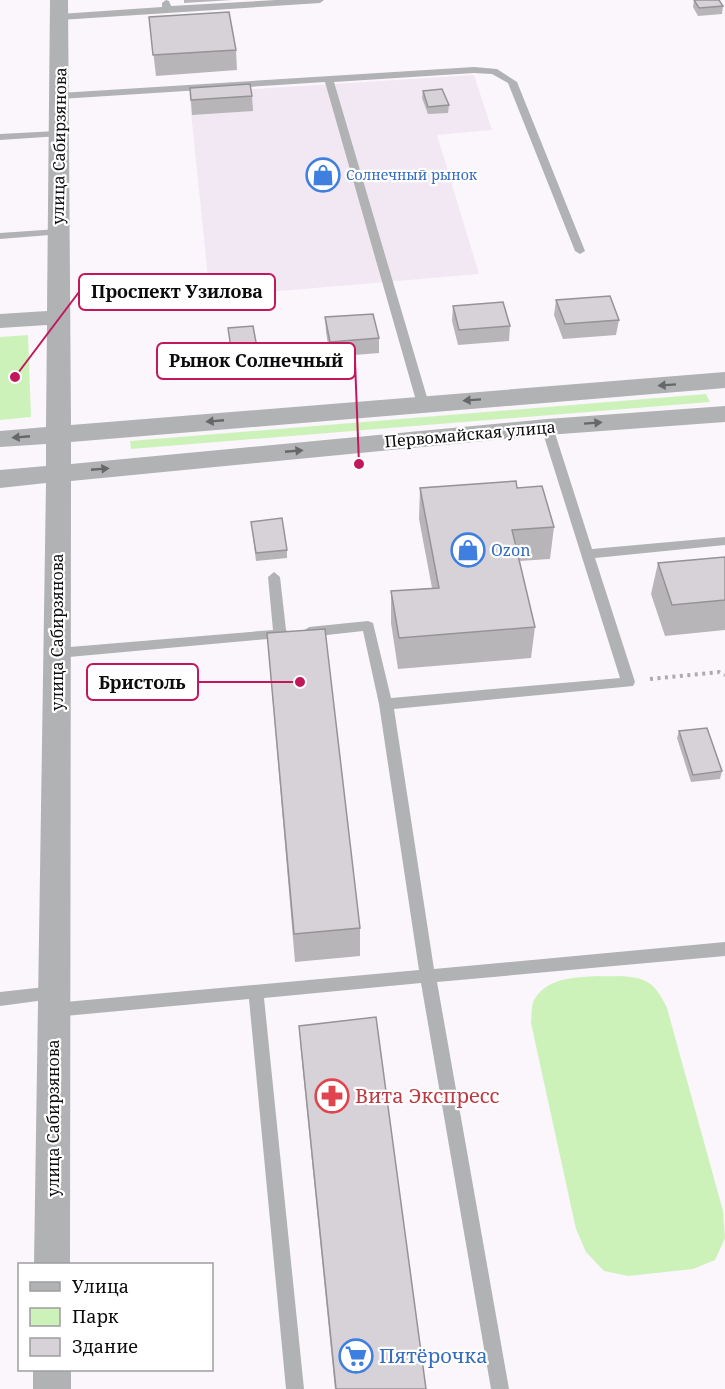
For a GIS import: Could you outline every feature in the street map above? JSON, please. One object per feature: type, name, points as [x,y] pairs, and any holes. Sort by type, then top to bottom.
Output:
[{"type":"street","name":"улица Сабирзянова","points":[[52,1263],[58,653],[57,134],[60,96],[59,8]]},
{"type":"street","points":[[0,321],[57,317]]},
{"type":"street","name":"Первомайская улица","points":[[0,439],[717,381]]},
{"type":"street","points":[[717,381],[724,414]]},
{"type":"street","name":"Первомайская улица","points":[[0,479],[547,427],[724,414]]},
{"type":"street","points":[[52,1371],[52,1389]]},
{"type":"lane","points":[[59,8],[320,0]]},
{"type":"lane","points":[[60,96],[474,70],[494,71],[512,82],[580,251]]},
{"type":"lane","points":[[328,79],[423,404]]},
{"type":"lane","points":[[0,137],[57,134]]},
{"type":"lane","points":[[0,236],[58,232]]},
{"type":"lane","points":[[386,704],[628,682],[547,427]]},
{"type":"lane","points":[[588,554],[725,541]]},
{"type":"lane","points":[[274,577],[280,634]]},
{"type":"lane","points":[[58,653],[368,626],[386,704],[428,977],[500,1389]]},
{"type":"lane","points":[[0,999],[54,1001],[256,992],[725,949]]},
{"type":"lane","points":[[256,992],[295,1389]]},
{"type":"path","points":[[628,682],[719,672],[725,675]]},
{"type":"shaded area","name":"Солнечный рынок","points":[[474,75],[492,130],[437,135],[479,274],[210,297],[189,93]]},
{"type":"green space","points":[[28,335],[31,417],[0,420],[0,337]]},
{"type":"green space","points":[[706,394],[710,402],[131,449],[130,441]]},
{"type":"green space","points":[[621,976],[638,978],[650,983],[659,993],[667,1008],[723,1211],[725,1238],[715,1260],[693,1269],[628,1276],[604,1271],[586,1252],[576,1229],[531,1023],[532,1005],[541,991],[561,980]]},
{"type":"building","points":[[694,0],[719,0],[723,6],[699,8]]},
{"type":"building","points":[[229,12],[236,50],[153,55],[149,17]]},
{"type":"building","points":[[250,84],[252,96],[191,100],[190,88]]},
{"type":"building","points":[[442,89],[449,105],[428,107],[423,91]]},
{"type":"building","points":[[610,296],[619,320],[565,324],[556,300]]},
{"type":"building","points":[[503,302],[510,326],[459,330],[453,306]]},
{"type":"building","points":[[373,314],[379,338],[330,342],[325,317]]},
{"type":"building","points":[[253,326],[258,353],[232,355],[228,328]]},
{"type":"building","points":[[516,481],[517,488],[542,486],[554,527],[512,530],[535,627],[399,638],[391,591],[439,588],[420,488]]},
{"type":"building","points":[[282,518],[287,550],[256,553],[251,522]]},
{"type":"building","points":[[725,557],[725,600],[672,605],[658,563]]},
{"type":"building","points":[[325,629],[360,928],[294,934],[267,633]]},
{"type":"building","points":[[707,728],[722,771],[693,775],[679,731]]},
{"type":"building","points":[[376,1017],[426,1389],[336,1389],[299,1026]]},
{"type":"place","name":"Солнечный рынок","points":[[323,175]]},
{"type":"place","name":"Проспект Узилова","points":[[15,377]]},
{"type":"place","name":"Рынок Солнечный","points":[[359,464]]},
{"type":"place","name":"Ozon","points":[[468,550]]},
{"type":"place","name":"Бристоль","points":[[300,682]]},
{"type":"place","name":"Вита Экспресс","points":[[332,1096]]},
{"type":"place","name":"Пятёрочка","points":[[356,1356]]}]
